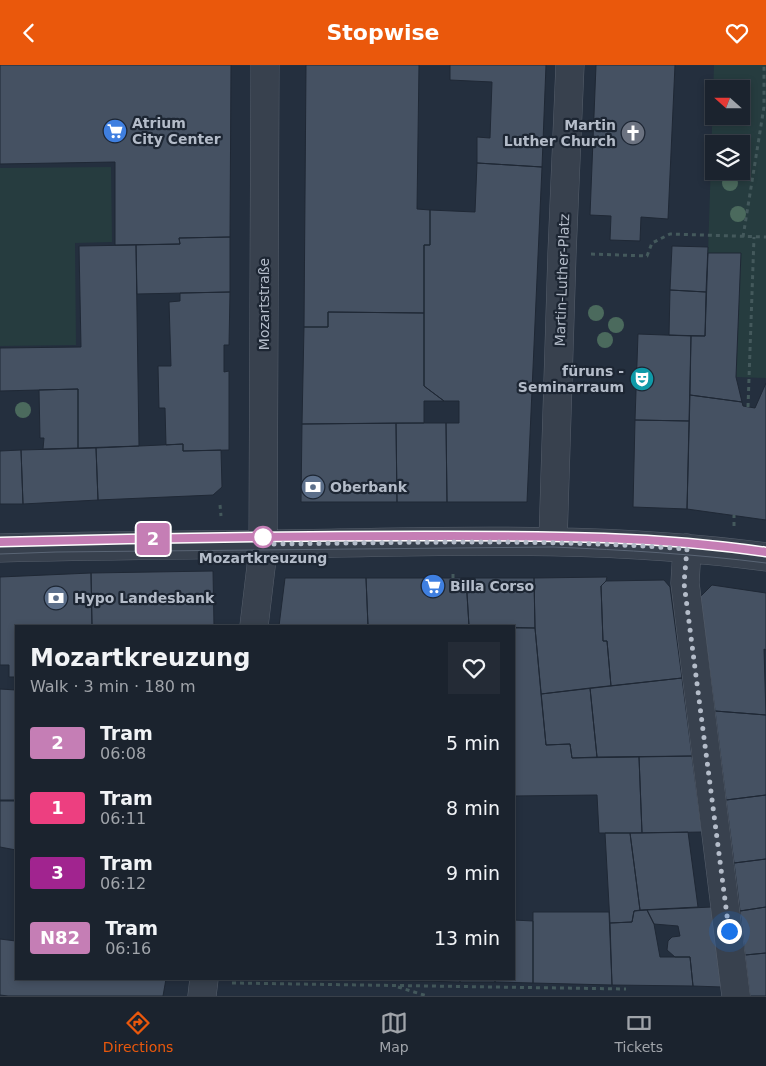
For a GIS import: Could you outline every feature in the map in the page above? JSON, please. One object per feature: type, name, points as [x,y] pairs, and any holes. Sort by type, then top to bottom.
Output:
[{"type":"street","name":"Mozartstraße","points":[[254,625],[263,544],[265,65]]},
{"type":"street","name":"Martin-Luther-Platz","points":[[554,541],[562,253],[570,65]]},
{"type":"street","points":[[0,548],[554,541],[719,551],[766,557]]},
{"type":"street","points":[[687,549],[684,583],[736,996]]},
{"type":"street","points":[[202,996],[204,980]]},
{"type":"path","points":[[743,237],[765,107],[764,65]]},
{"type":"path","points":[[562,253],[646,256],[652,243],[670,235],[766,237]]},
{"type":"path","points":[[748,407],[754,237]]},
{"type":"path","points":[[232,983],[626,989]]},
{"type":"path","points":[[393,985],[427,996]]},
{"type":"green space","points":[[714,65],[766,65],[766,378],[736,377],[741,253],[708,253],[710,180],[750,180],[750,135],[712,135],[712,125],[750,125],[750,80],[714,80]]},
{"type":"green space","points":[[111,167],[112,242],[75,243],[76,345],[0,346],[0,168]]},
{"type":"building","name":"Atrium City Center","points":[[0,65],[231,65],[230,237],[179,238],[180,244],[115,245],[115,162],[0,164]]},
{"type":"building","points":[[306,65],[419,65],[417,209],[430,210],[430,245],[424,245],[424,313],[328,312],[328,327],[304,327]]},
{"type":"building","points":[[450,65],[546,65],[542,167],[477,163],[477,137],[490,138],[492,82],[450,80]]},
{"type":"building","name":"Martin Luther Church","points":[[596,65],[675,65],[668,219],[641,217],[640,241],[610,240],[611,216],[590,215]]},
{"type":"building","points":[[477,163],[542,167],[527,502],[447,502],[446,423],[459,423],[459,401],[444,401],[424,386],[424,245],[430,245],[430,210],[475,212]]},
{"type":"building","points":[[230,237],[230,292],[137,294],[136,245],[180,244],[179,238]]},
{"type":"building","points":[[136,245],[139,446],[78,448],[78,389],[0,391],[0,348],[81,347],[79,246]]},
{"type":"building","points":[[672,246],[708,247],[706,292],[670,290]]},
{"type":"building","points":[[708,253],[741,253],[736,377],[742,402],[690,395],[691,336],[705,336]]},
{"type":"building","points":[[670,290],[706,292],[705,336],[669,335]]},
{"type":"building","points":[[230,292],[229,345],[224,345],[224,372],[229,371],[229,450],[183,451],[183,444],[166,445],[165,408],[159,408],[158,366],[171,366],[169,302],[180,301],[180,293]]},
{"type":"building","points":[[328,312],[424,313],[424,386],[444,401],[424,401],[424,423],[302,424],[304,327],[328,327]]},
{"type":"building","points":[[638,334],[691,336],[689,421],[635,420]]},
{"type":"building","points":[[766,383],[766,520],[687,509],[690,395],[742,402],[743,406],[755,408]]},
{"type":"building","points":[[78,389],[78,448],[43,449],[44,438],[40,438],[39,390]]},
{"type":"building","points":[[635,420],[689,421],[687,509],[633,507]]},
{"type":"building","points":[[396,423],[397,502],[301,502],[302,424]]},
{"type":"building","points":[[396,423],[446,423],[447,502],[397,502]]},
{"type":"building","points":[[183,444],[183,451],[221,450],[222,487],[213,495],[98,500],[96,448]]},
{"type":"building","points":[[96,448],[98,500],[23,504],[21,450]]},
{"type":"building","points":[[21,450],[23,504],[0,504],[0,451]]},
{"type":"building","points":[[213,571],[214,625],[92,625],[91,573]]},
{"type":"building","points":[[91,573],[92,625],[15,625],[15,677],[9,677],[9,665],[0,665],[0,577]]},
{"type":"building","points":[[607,577],[601,586],[603,641],[607,641],[611,686],[541,694],[535,628],[534,578]]},
{"type":"building","points":[[285,578],[366,578],[368,625],[279,625]]},
{"type":"building","points":[[366,578],[466,578],[469,625],[368,625]]},
{"type":"building","points":[[466,578],[534,578],[535,628],[515,627],[515,625],[469,625]]},
{"type":"building","points":[[664,580],[670,587],[682,678],[611,686],[607,641],[603,641],[601,586],[606,581]]},
{"type":"building","points":[[712,585],[766,593],[766,650],[764,649],[766,715],[715,711],[700,597]]},
{"type":"building","points":[[515,628],[535,628],[546,745],[570,744],[572,758],[639,757],[642,833],[599,833],[597,795],[515,796]]},
{"type":"building","points":[[682,678],[692,756],[597,757],[590,688]]},
{"type":"building","points":[[590,688],[597,757],[572,758],[570,744],[546,745],[541,694]]},
{"type":"building","points":[[0,689],[15,690],[15,800],[0,800]]},
{"type":"building","points":[[715,711],[766,715],[766,795],[726,800]]},
{"type":"building","points":[[692,756],[702,832],[642,833],[639,757]]},
{"type":"building","points":[[766,795],[766,859],[734,863],[726,800]]},
{"type":"building","points":[[0,801],[15,801],[15,850],[0,847]]},
{"type":"building","points":[[688,832],[698,907],[640,910],[630,833]]},
{"type":"building","points":[[605,833],[630,833],[640,910],[634,911],[632,922],[610,923]]},
{"type":"building","points":[[766,859],[766,907],[740,911],[734,863]]},
{"type":"building","points":[[712,907],[722,987],[693,986],[690,957],[675,957],[667,950],[668,941],[672,937],[680,936],[678,926],[654,924],[647,910]]},
{"type":"building","points":[[766,907],[766,953],[745,955],[740,911]]},
{"type":"building","points":[[647,910],[654,924],[660,957],[690,957],[693,986],[612,985],[610,923],[632,922],[634,911]]},
{"type":"building","points":[[533,912],[609,912],[612,985],[533,983]]},
{"type":"building","points":[[515,920],[533,921],[533,983],[495,982],[495,980],[515,980]]},
{"type":"building","points":[[0,939],[15,941],[15,980],[166,980],[163,996],[0,995]]},
{"type":"building","points":[[766,953],[766,996],[750,996],[745,955]]},
{"type":"building","points":[[382,980],[460,980],[460,982]]},
{"type":"building","points":[[460,980],[495,980],[495,982],[460,982]]},
{"type":"tram line","points":[[0,542],[367,536],[572,536],[647,539],[766,551]]},
{"type":"tram line","name":"2","points":[[0,542],[367,536],[572,536],[647,539],[718,545],[766,552]]},
{"type":"tram line","points":[[0,554],[553,547],[607,549],[766,563]]},
{"type":"place","name":"Atrium City Center","points":[[115,131]]},
{"type":"place","name":"Martin Luther Church","points":[[633,133]]},
{"type":"place","name":"füruns - Seminarraum","points":[[642,379]]},
{"type":"place","name":"Oberbank","points":[[313,487]]},
{"type":"place","name":"Mozartkreuzung","points":[[263,537]]},
{"type":"place","name":"Billa Corso","points":[[433,586]]},
{"type":"place","name":"Hypo Landesbank","points":[[56,598]]},
{"type":"route","points":[[263,537],[263,544],[533,541],[687,549],[684,583],[729,931]]}]
